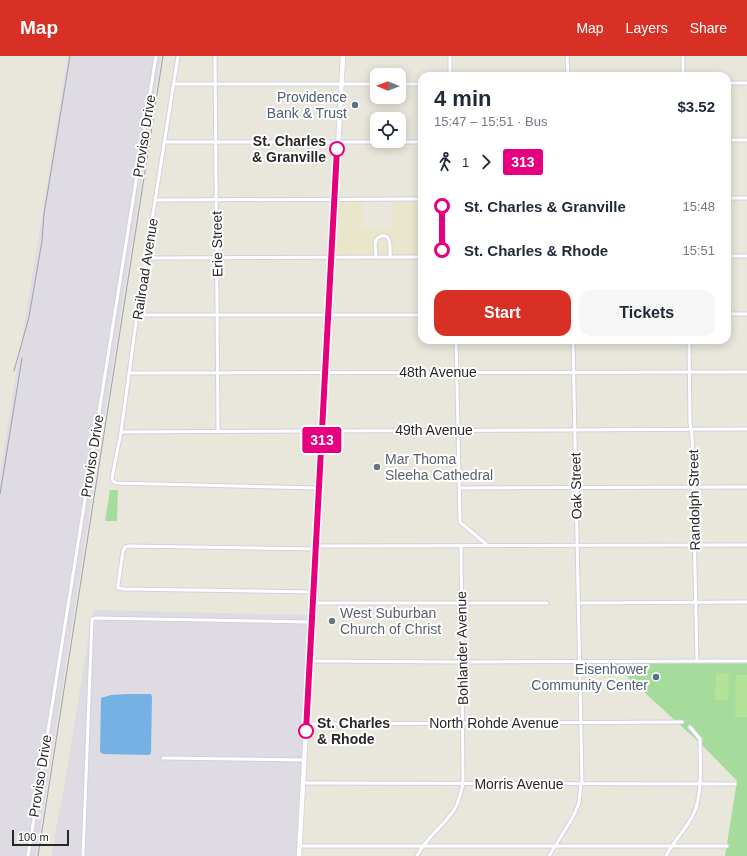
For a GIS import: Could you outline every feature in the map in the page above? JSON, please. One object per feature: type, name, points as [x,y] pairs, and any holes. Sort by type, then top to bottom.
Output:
[{"type":"main road","points":[[299,856],[342,56]]},
{"type":"street","name":"Proviso Drive","points":[[28,856],[156,56]]},
{"type":"street","name":"Railroad Avenue","points":[[178,56],[137,315],[121,432],[112,478],[113,482],[319,488]]},
{"type":"street","name":"Erie Street","points":[[215,56],[218,431]]},
{"type":"street","points":[[450,56],[450,72]]},
{"type":"street","points":[[567,56],[568,72]]},
{"type":"street","points":[[683,56],[683,72]]},
{"type":"street","points":[[731,83],[747,83]]},
{"type":"street","points":[[173,84],[370,84]]},
{"type":"street","points":[[406,84],[418,84]]},
{"type":"street","points":[[731,140],[747,140]]},
{"type":"street","points":[[164,142],[418,142]]},
{"type":"street","points":[[731,198],[747,198]]},
{"type":"street","points":[[156,200],[418,199]]},
{"type":"street","points":[[376,257],[376,241],[378,238],[383,236],[389,239],[390,256]]},
{"type":"street","points":[[731,256],[747,256]]},
{"type":"street","points":[[146,258],[418,257]]},
{"type":"street","points":[[731,314],[747,314]]},
{"type":"street","points":[[137,315],[418,315]]},
{"type":"street","points":[[456,344],[460,522],[486,544]]},
{"type":"street","name":"Oak Street","points":[[549,856],[573,817],[579,803],[582,784],[573,344]]},
{"type":"street","name":"Randolph Street","points":[[689,344],[697,661]]},
{"type":"street","name":"48th Avenue","points":[[129,373],[747,372]]},
{"type":"street","name":"49th Avenue","points":[[121,432],[747,429]]},
{"type":"street","points":[[459,488],[747,487]]},
{"type":"street","points":[[313,592],[118,588],[123,551],[125,547],[136,546],[316,548],[461,544],[747,545]]},
{"type":"street","name":"Bohlander Avenue","points":[[417,856],[423,845],[454,810],[460,798],[463,784],[461,544]]},
{"type":"street","points":[[578,603],[747,602]]},
{"type":"street","points":[[313,603],[547,603]]},
{"type":"street","points":[[84,856],[92,619],[108,618],[312,622]]},
{"type":"street","points":[[310,661],[579,662],[747,660]]},
{"type":"street","name":"North Rohde Avenue","points":[[306,724],[682,722]]},
{"type":"street","points":[[666,856],[671,846],[688,824],[698,803],[700,739],[690,727]]},
{"type":"street","points":[[163,758],[304,760]]},
{"type":"street","name":"Morris Avenue","points":[[303,783],[735,784]]},
{"type":"street","points":[[300,846],[727,846]]},
{"type":"shaded area","points":[[68,56],[161,56],[36,856],[0,856],[0,474]]},
{"type":"shaded area","points":[[418,200],[418,256],[333,256],[336,201],[363,201],[362,228],[392,229],[393,201]]},
{"type":"shaded area","points":[[93,610],[312,615],[298,856],[51,856],[64,787]]},
{"type":"green space","points":[[110,490],[118,490],[117,521],[105,521]]},
{"type":"green space","points":[[747,662],[747,856],[725,856],[737,781],[701,744],[612,663]]},
{"type":"green space","points":[[716,673],[729,674],[728,700],[715,700]]},
{"type":"green space","points":[[736,675],[747,675],[747,717],[735,717]]},
{"type":"water","points":[[151,694],[151,753],[149,755],[103,754],[100,752],[101,698],[111,695]]},
{"type":"railway","points":[[14,371],[29,317],[70,56]]},
{"type":"railway","points":[[38,856],[163,56]]},
{"type":"railway","points":[[0,494],[22,358]]},
{"type":"bus line","name":"313","points":[[306,731],[337,149]]},
{"type":"place","name":"Providence Bank & Trust","points":[[355,105]]},
{"type":"place","name":"St. Charles & Granville","points":[[337,149]]},
{"type":"place","name":"Mar Thoma Sleeha Cathedral","points":[[377,467]]},
{"type":"place","name":"West Suburban Church of Christ","points":[[332,621]]},
{"type":"place","name":"Eisenhower Community Center","points":[[656,677]]},
{"type":"place","name":"St. Charles & Rhode","points":[[306,731]]}]
